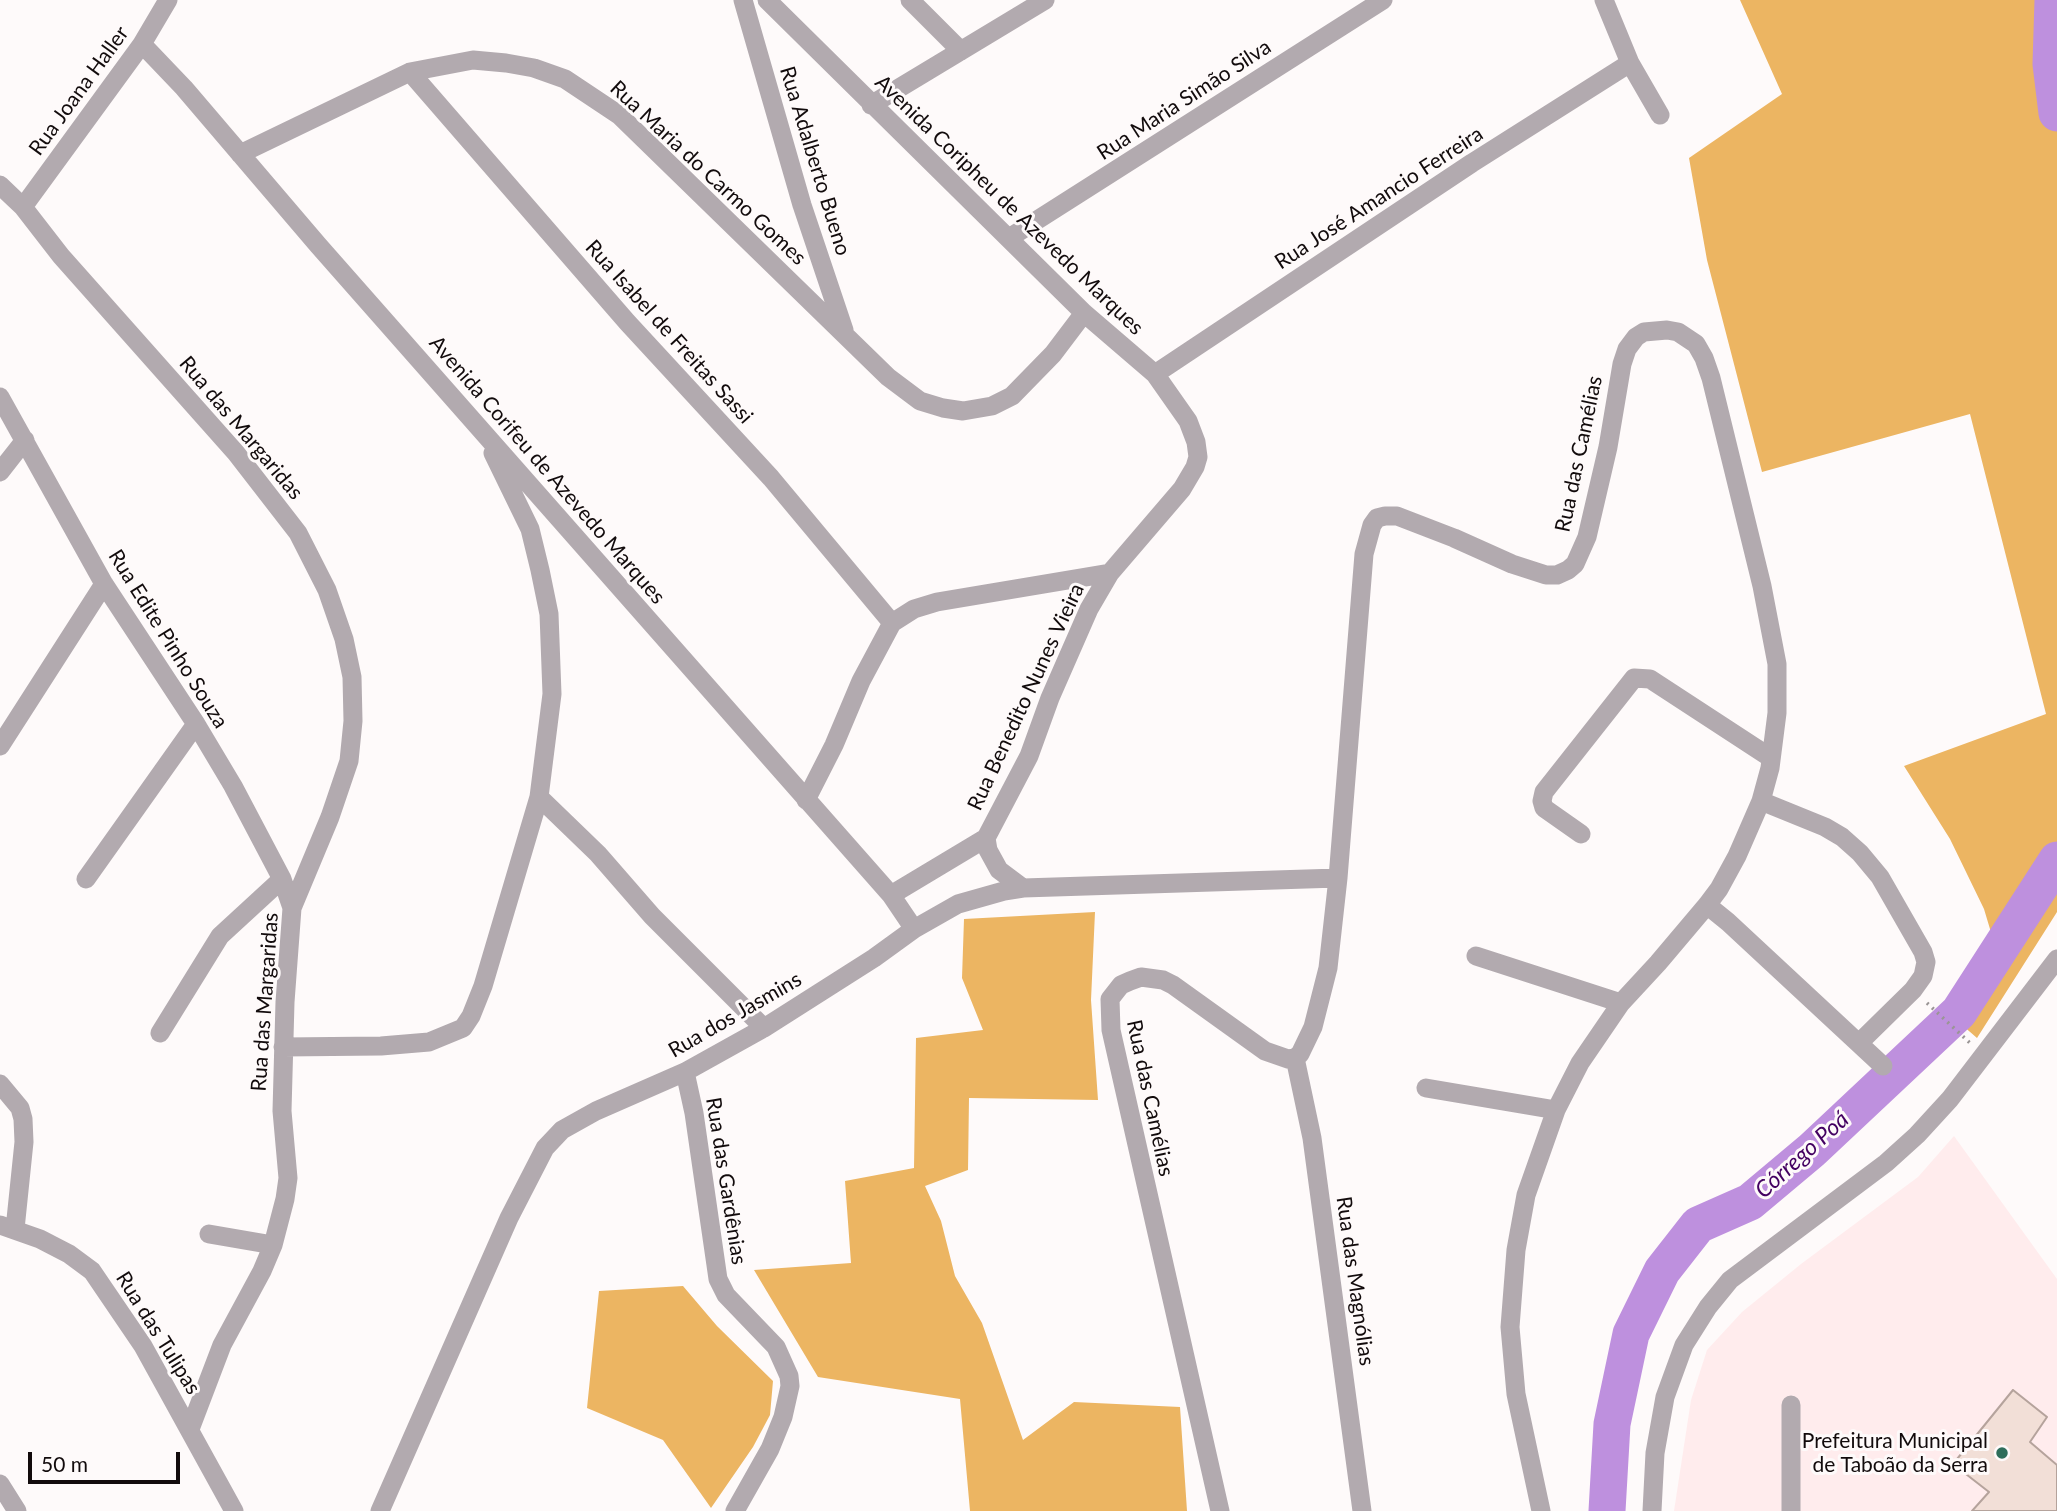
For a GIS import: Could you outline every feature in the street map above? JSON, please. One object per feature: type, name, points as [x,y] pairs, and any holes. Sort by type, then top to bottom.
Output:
[{"type":"street","name":"Rua Joana Haller","points":[[23,207],[142,44],[168,0]]},
{"type":"street","name":"Rua Adalberto Bueno","points":[[743,0],[802,205],[845,334]]},
{"type":"street","name":"Avenida Coripheu de Azevedo Marques","points":[[767,0],[1084,313],[1155,374],[1188,421],[1198,457]]},
{"type":"street","points":[[910,0],[961,51]]},
{"type":"street","points":[[872,105],[1045,0]]},
{"type":"street","name":"Rua Maria Simão Silva","points":[[1009,238],[1383,0]]},
{"type":"street","points":[[1604,0],[1630,63],[1660,115]]},
{"type":"street","name":"Avenida Corifeu de Azevedo Marques","points":[[142,44],[184,88],[891,895],[914,929]]},
{"type":"street","name":"Rua Maria do Carmo Gomes","points":[[240,154],[410,72],[472,60],[534,68],[574,85],[619,116],[888,377],[920,401],[963,411],[992,406],[1012,396],[1054,354],[1084,313]]},
{"type":"street","name":"Rua José Amancio Ferreira","points":[[1155,374],[1472,163],[1630,63]]},
{"type":"street","name":"Rua Isabel de Freitas Sassi","points":[[410,72],[627,322],[771,478],[892,623]]},
{"type":"street","name":"Rua das Margaridas","points":[[0,185],[23,207],[61,256],[236,453],[298,533],[327,590],[344,639],[352,677],[353,721],[349,761],[330,817],[292,908],[283,1047],[282,1111],[288,1178],[285,1199],[273,1245],[222,1345],[190,1429]]},
{"type":"street","name":"Rua das Camélias","points":[[1220,1511],[1111,1030],[1110,999],[1121,985],[1130,981],[1142,977],[1163,980],[1174,985],[1265,1051],[1279,1057],[1295,1058],[1300,1054],[1313,1027],[1328,968],[1338,878],[1364,554],[1372,525],[1385,516],[1397,516],[1512,564],[1546,575],[1557,575],[1569,570],[1575,564],[1587,537],[1608,447],[1622,364],[1636,337],[1644,332],[1667,330],[1678,332],[1696,344],[1711,378],[1762,586],[1777,664],[1777,713],[1771,758],[1761,801],[1737,856],[1707,905],[1621,1003],[1580,1063],[1556,1110],[1526,1195],[1516,1250],[1510,1327],[1516,1394],[1541,1511]]},
{"type":"street","name":"Rua Edite Pinho Souza","points":[[0,397],[104,584],[196,724],[282,879],[292,908]]},
{"type":"street","points":[[283,1047],[429,1042],[463,1028],[483,986],[539,797],[552,694],[549,614],[530,529],[482,430]]},
{"type":"street","points":[[0,472],[24,440]]},
{"type":"street","name":"Rua Benedito Nunes Vieira","points":[[1023,888],[999,870],[988,850],[986,838],[1029,756],[1050,698],[1089,609],[1110,573],[1182,489],[1198,457]]},
{"type":"street","points":[[806,800],[834,746],[861,681],[892,623],[914,609],[937,602],[1110,573]]},
{"type":"street","points":[[0,746],[104,584]]},
{"type":"street","points":[[1581,834],[1544,808],[1544,792],[1634,678],[1650,678],[1771,758]]},
{"type":"street","points":[[86,879],[196,724]]},
{"type":"street","points":[[539,797],[598,854],[652,916],[764,1028]]},
{"type":"street","points":[[1761,801],[1825,827],[1842,837],[1860,853],[1880,877],[1923,952],[1926,962],[1923,976],[1913,990],[1859,1043]]},
{"type":"street","points":[[891,895],[986,838]]},
{"type":"street","name":"Rua dos Jasmins","points":[[380,1511],[509,1217],[545,1148],[562,1130],[579,1119],[685,1072],[764,1028],[874,958],[914,929],[958,904],[1023,888],[1338,878]]},
{"type":"street","points":[[160,1033],[220,936],[282,879]]},
{"type":"street","points":[[1707,905],[1883,1066]]},
{"type":"street","points":[[1476,956],[1621,1003]]},
{"type":"street","points":[[1652,1511],[1655,1453],[1665,1397],[1685,1345],[1708,1307],[1730,1280],[1848,1193],[1917,1135],[1967,1078],[2057,959]]},
{"type":"street","name":"Rua das Magnólias","points":[[1295,1058],[1312,1138],[1362,1511]]},
{"type":"street","name":"Rua das Gardênias","points":[[685,1072],[694,1113],[718,1279],[726,1295],[776,1347],[789,1376],[790,1386],[783,1416],[770,1449],[736,1511]]},
{"type":"street","points":[[0,1084],[20,1108],[23,1119],[23,1154],[7,1227]]},
{"type":"street","points":[[1426,1088],[1556,1110]]},
{"type":"street","name":"Rua das Tulipas","points":[[7,1227],[69,1254],[92,1272],[143,1346],[234,1511]]},
{"type":"street","points":[[209,1234],[273,1245]]},
{"type":"street","points":[[1791,1405],[1791,1511]]},
{"type":"street","points":[[0,1483],[17,1511]]},
{"type":"path","points":[[1939,1015],[1976,1049]]},
{"type":"shaded area","points":[[1740,0],[2057,0],[2057,912],[1977,1038],[1946,1011],[1978,976],[1996,949],[1984,909],[1950,839],[1904,766],[2046,714],[1970,414],[1762,472],[1707,260],[1689,158],[1782,94]]},
{"type":"shaded area","points":[[1095,912],[1091,1000],[1098,1100],[969,1098],[968,1170],[925,1186],[941,1221],[955,1276],[982,1323],[1023,1440],[1074,1402],[1180,1407],[1187,1511],[970,1511],[960,1399],[818,1377],[754,1270],[851,1263],[845,1181],[914,1168],[916,1038],[983,1030],[962,978],[964,919]]},
{"type":"shaded area","points":[[1954,1136],[2057,1279],[2057,1511],[1674,1511],[1691,1400],[1707,1350],[1742,1312],[1801,1264],[1918,1177]]},
{"type":"shaded area","points":[[683,1286],[717,1326],[773,1381],[770,1415],[753,1447],[711,1508],[663,1440],[587,1408],[599,1291]]},
{"type":"building","name":"Prefeitura Municipal de Taboão da Serra","points":[[2013,1390],[2047,1417],[2030,1442],[2057,1465],[2057,1511],[1972,1511],[1989,1492],[1953,1464]]},
{"type":"waterway","name":"Córrego Poá","points":[[2053,0],[2051,64],[2057,113]]},
{"type":"waterway","name":"Córrego Poá","points":[[1607,1511],[1612,1424],[1631,1334],[1662,1271],[1698,1225],[1750,1202],[1812,1150],[1959,1012],[2057,860]]},
{"type":"place","name":"Prefeitura Municipal de Taboão da Serra","points":[[2002,1453]]}]
